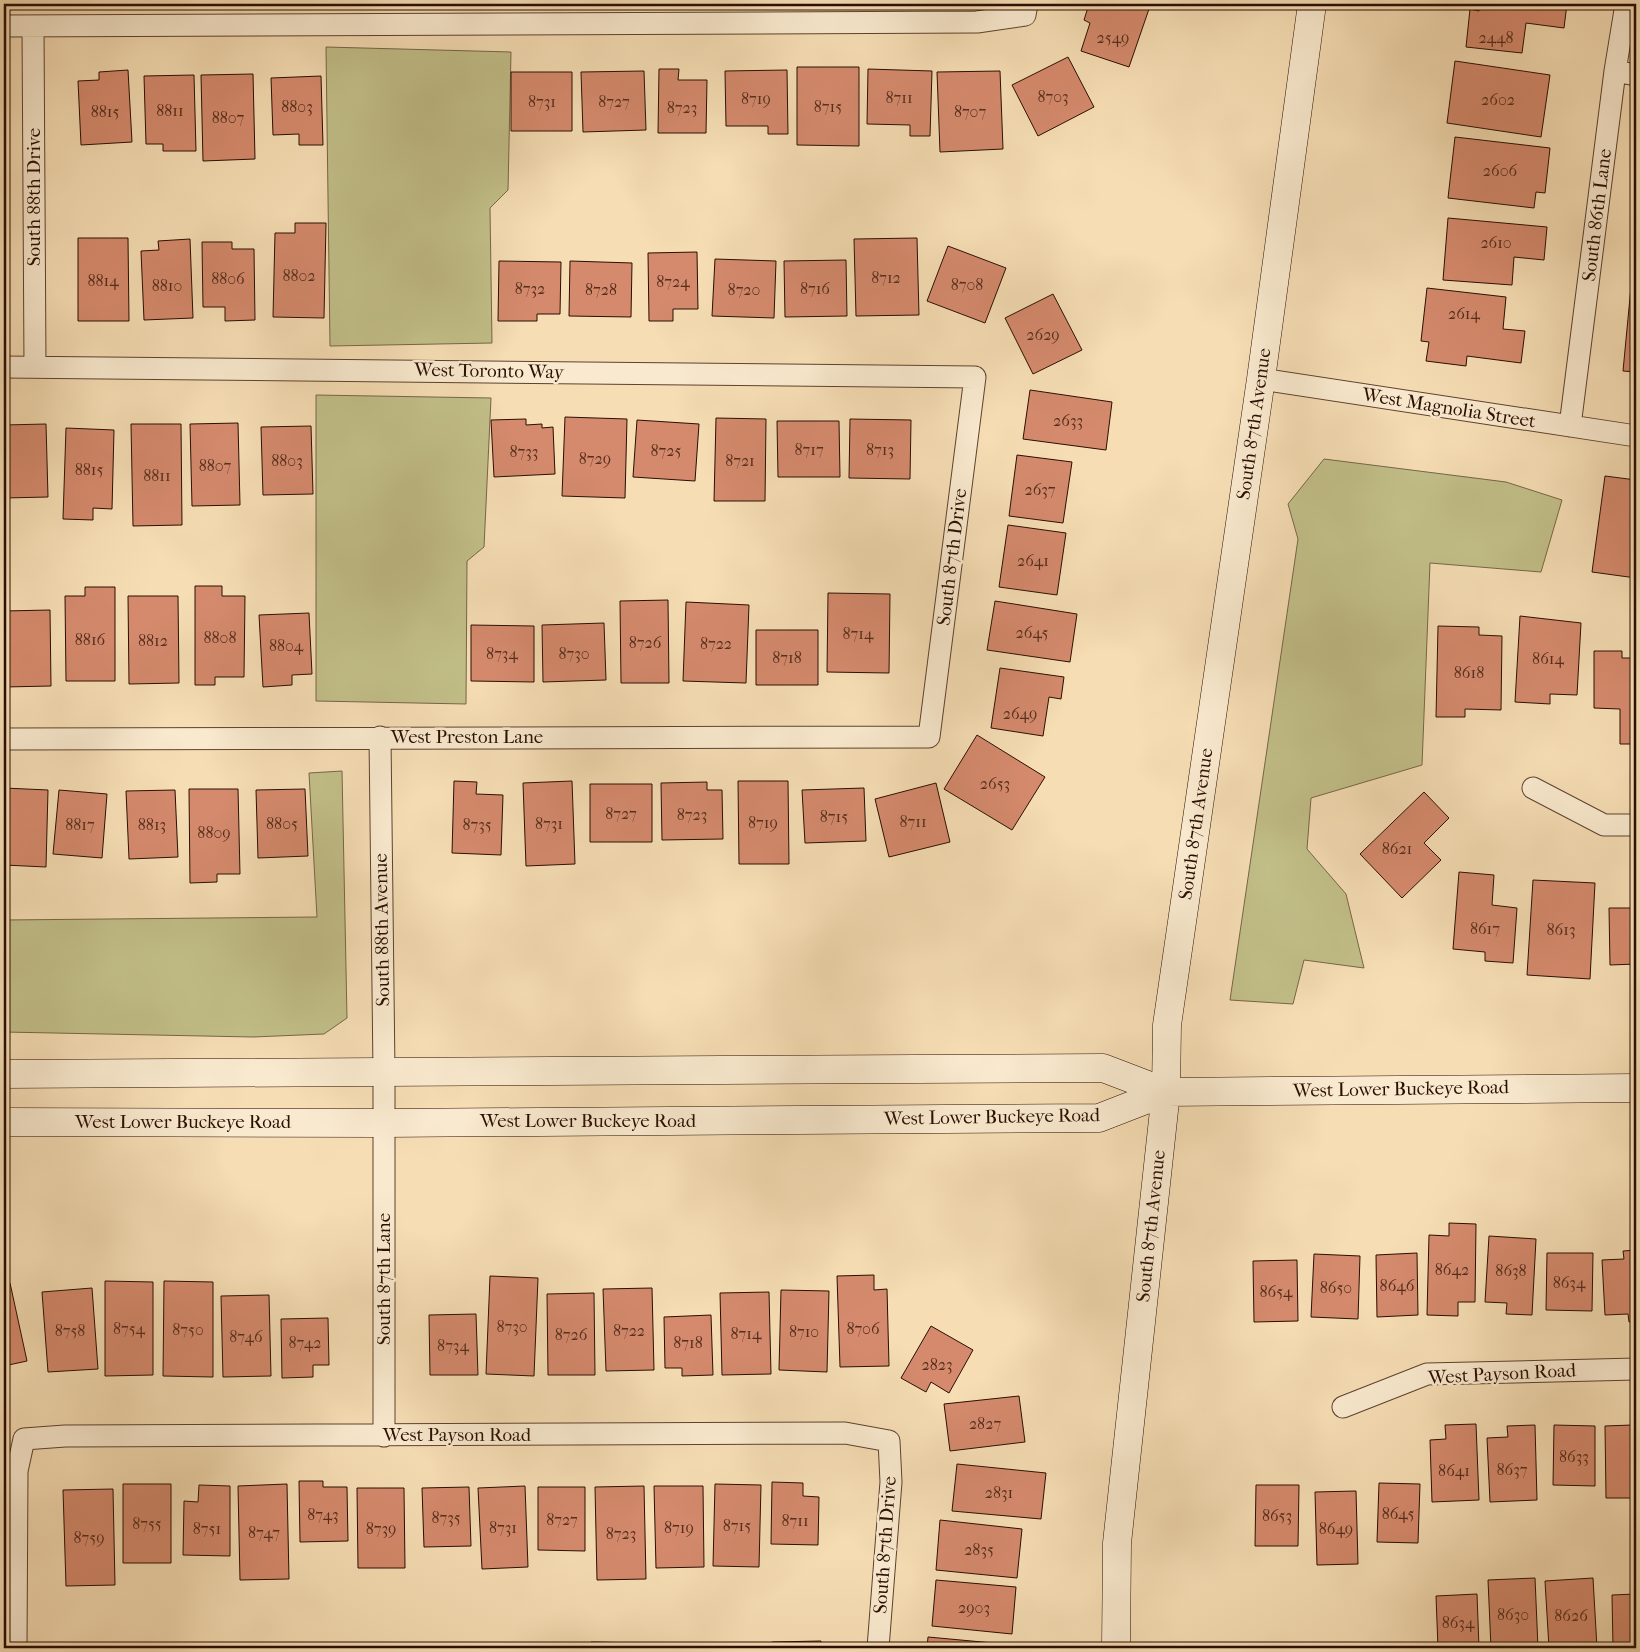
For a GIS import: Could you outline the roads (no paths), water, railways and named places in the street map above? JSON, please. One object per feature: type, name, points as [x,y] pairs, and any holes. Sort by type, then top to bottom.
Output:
[{"type":"main road","name":"South 87th Avenue","points":[[1116,1648],[1118,1543],[1166,1092],[1167,1025],[1261,379],[1312,4]]},
{"type":"main road","name":"West Lower Buckeye Road","points":[[4,1074],[1103,1068],[1166,1092]]},
{"type":"main road","name":"West Lower Buckeye Road","points":[[4,1122],[384,1123],[1100,1118],[1166,1092],[1636,1088]]},
{"type":"street","name":"South 86th Lane","points":[[1570,426],[1615,72],[1626,4]]},
{"type":"street","points":[[4,26],[356,23],[967,22],[1026,10]]},
{"type":"street","name":"South 88th Drive","points":[[33,27],[35,366]]},
{"type":"street","points":[[1615,72],[1636,75]]},
{"type":"street","name":"West Toronto Way","points":[[4,367],[975,377]]},
{"type":"street","name":"South 87th Drive","points":[[929,737],[975,377]]},
{"type":"street","name":"West Magnolia Street","points":[[1261,379],[1636,436]]},
{"type":"street","name":"South 88th Avenue","points":[[380,737],[384,1123]]},
{"type":"street","name":"West Preston Lane","points":[[4,739],[929,737]]},
{"type":"street","points":[[1533,788],[1604,825],[1636,825]]},
{"type":"street","name":"South 87th Lane","points":[[384,1123],[384,1436]]},
{"type":"street","name":"West Payson Road","points":[[1343,1407],[1427,1374],[1636,1369]]},
{"type":"street","name":"West Payson Road","points":[[10,1598],[17,1471],[24,1439],[65,1436],[845,1433],[889,1441]]},
{"type":"street","name":"South 87th Drive","points":[[878,1648],[891,1482],[889,1441]]},
{"type":"street","points":[[10,1598],[16,1648]]}]
